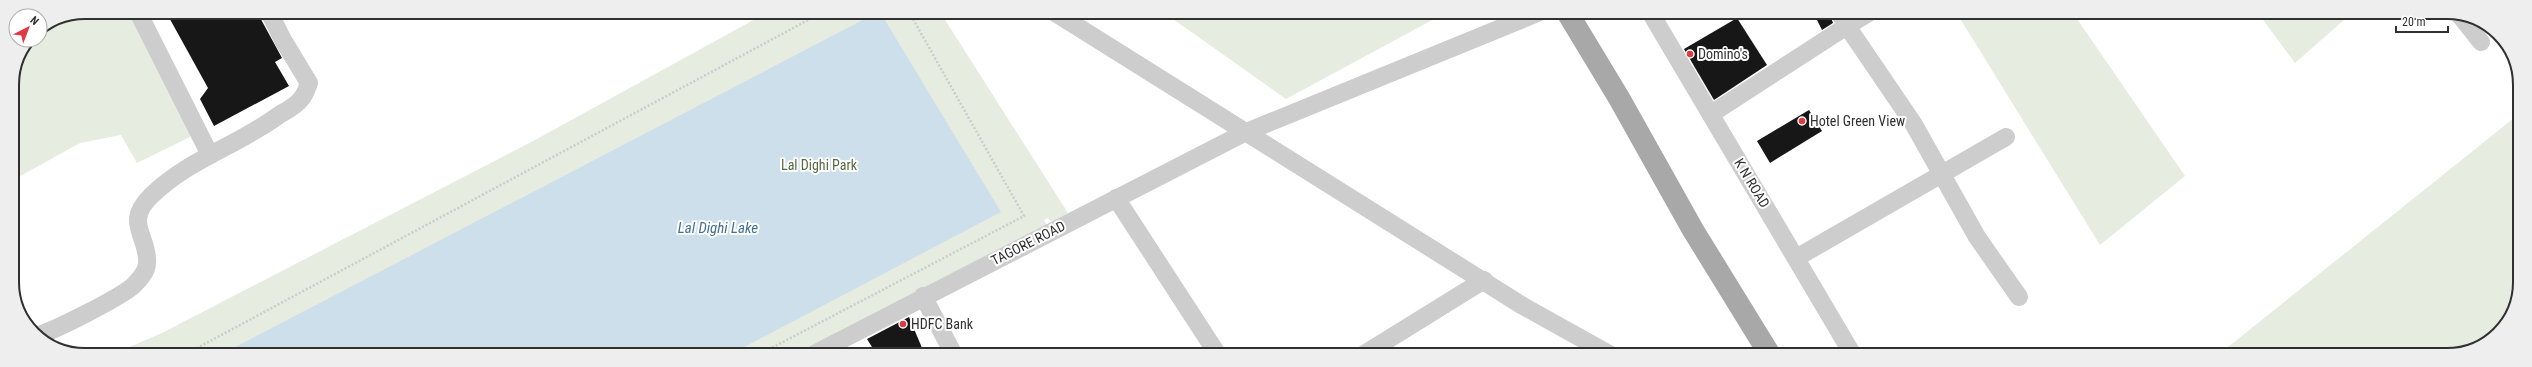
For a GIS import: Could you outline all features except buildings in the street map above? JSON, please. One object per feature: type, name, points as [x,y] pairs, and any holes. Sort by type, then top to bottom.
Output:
[{"type":"main road","points":[[1571,19],[1619,98],[1693,230],[1766,348]]},
{"type":"street","points":[[142,19],[210,155]]},
{"type":"street","points":[[43,333],[57,328],[121,293],[142,276],[147,264],[145,250],[137,228],[141,207],[167,182],[210,155],[268,124],[301,100],[310,83],[283,40],[272,19]]},
{"type":"street","points":[[1065,19],[1244,133],[1524,306],[1599,348]]},
{"type":"street","name":"TAGORE ROAD","points":[[825,348],[923,296],[1244,133],[1523,19]]},
{"type":"street","name":"K N ROAD","points":[[1654,19],[1849,348]]},
{"type":"street","points":[[1711,114],[1843,19],[1913,123],[1977,238],[2020,297]]},
{"type":"street","points":[[2465,21],[2481,42]]},
{"type":"street","points":[[1796,258],[2006,137]]},
{"type":"street","points":[[1116,198],[1213,348]]},
{"type":"street","points":[[1374,348],[1484,280]]},
{"type":"street","points":[[923,296],[950,348]]},
{"type":"path","points":[[197,348],[811,19]]},
{"type":"path","points":[[771,348],[1024,216],[913,19]]},
{"type":"green space","points":[[85,19],[139,19],[200,132],[137,163],[121,135],[80,143],[19,177],[19,85],[20,72],[30,48],[48,48],[48,30],[60,24],[72,20]]},
{"type":"green space","name":"Lal Dighi Lake","points":[[755,19],[944,19],[1068,213],[1052,223],[1048,218],[1044,220],[1047,225],[806,348],[127,348],[162,333],[535,140]]},
{"type":"green space","points":[[1173,19],[1434,19],[1286,99]]},
{"type":"green space","points":[[1960,19],[2077,19],[2185,176],[2100,245]]},
{"type":"green space","points":[[2262,19],[2345,19],[2295,63]]},
{"type":"green space","points":[[2513,119],[2513,282],[2511,299],[2506,311],[2491,332],[2468,345],[2447,348],[2227,348]]},
{"type":"water","name":"Lal Dighi Lake","points":[[865,19],[884,19],[1001,212],[742,348],[234,348]]},
{"type":"place","name":"Domino's","points":[[1690,54]]},
{"type":"place","name":"Hotel Green View","points":[[1802,121]]},
{"type":"place","name":"HDFC Bank","points":[[903,324]]},
{"type":"park label","name":"Lal Dighi Park","points":[[819,165]]}]
